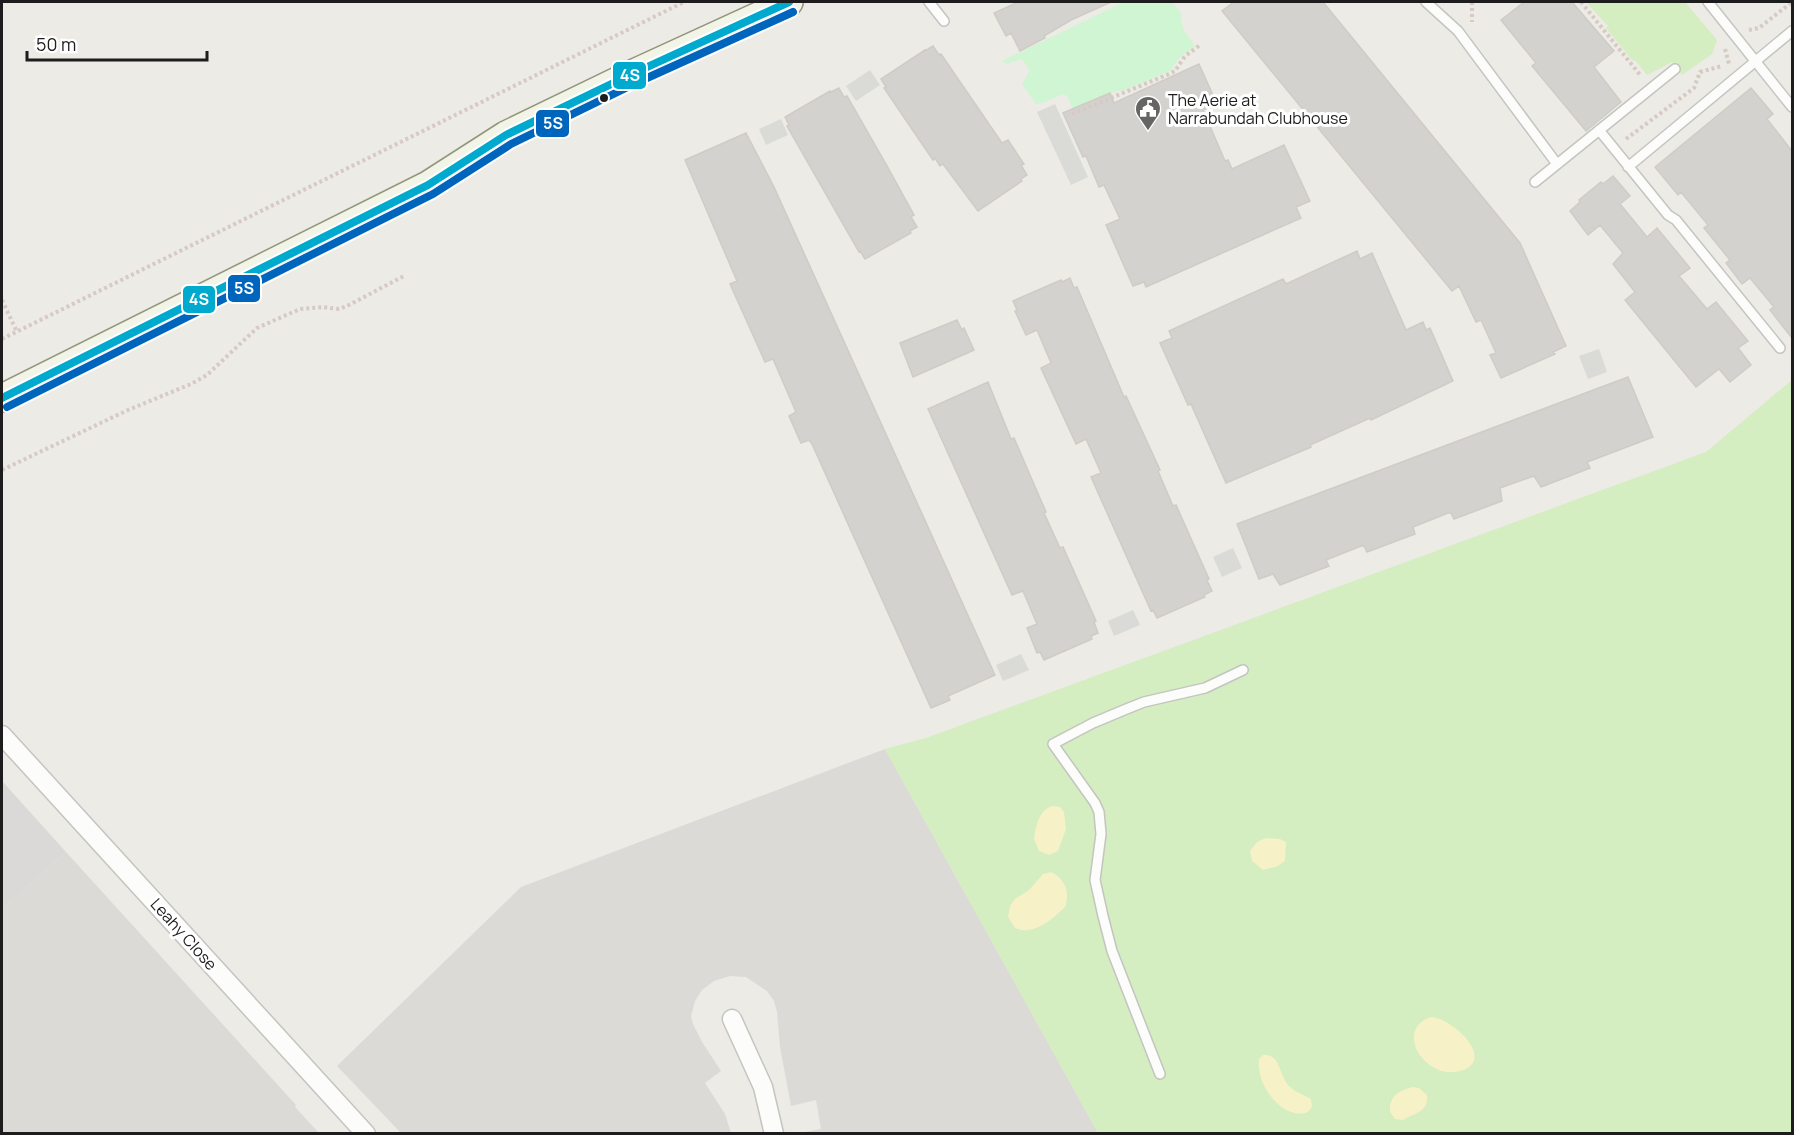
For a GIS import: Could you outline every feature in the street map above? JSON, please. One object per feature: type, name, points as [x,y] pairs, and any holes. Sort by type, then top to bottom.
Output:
[{"type":"street","points":[[2,398],[428,186],[506,135],[789,2]]},
{"type":"street","name":"Leahy Close","points":[[2,735],[366,1134]]},
{"type":"street","points":[[732,1019],[763,1087],[774,1134]]},
{"type":"lane","points":[[928,2],[944,21]]},
{"type":"lane","points":[[1426,2],[1458,31],[1557,164]]},
{"type":"lane","points":[[1708,2],[1792,107]]},
{"type":"lane","points":[[1628,167],[1792,31]]},
{"type":"lane","points":[[1535,182],[1675,69]]},
{"type":"lane","points":[[1599,130],[1780,348]]},
{"type":"lane","points":[[1160,1074],[1112,951],[1103,916],[1095,880],[1101,834],[1099,812],[1095,802],[1053,744],[1144,702],[1205,688],[1243,670]]},
{"type":"path","points":[[2,339],[684,2]]},
{"type":"path","points":[[1581,2],[1651,88]]},
{"type":"path","points":[[1614,148],[1695,88],[1700,72],[1729,64],[1724,50],[1737,36],[1759,28],[1792,2]]},
{"type":"path","points":[[1072,114],[1175,71],[1185,56],[1200,45]]},
{"type":"path","points":[[2,470],[128,410],[191,384],[207,375],[257,328],[300,309],[323,307],[339,309],[404,276]]},
{"type":"path","points":[[2,300],[17,332]]},
{"type":"shaded area","points":[[870,70],[880,85],[856,101],[846,86]]},
{"type":"shaded area","points":[[1055,104],[1088,177],[1071,185],[1037,112]]},
{"type":"shaded area","points":[[781,119],[788,135],[766,145],[759,129]]},
{"type":"shaded area","points":[[1599,349],[1607,372],[1588,379],[1579,356]]},
{"type":"shaded area","points":[[1233,548],[1242,568],[1222,577],[1213,557]]},
{"type":"shaded area","points":[[1133,610],[1140,625],[1114,636],[1108,621]]},
{"type":"shaded area","points":[[1021,654],[1029,670],[1003,681],[996,665]]},
{"type":"shaded area","points":[[885,749],[1098,1133],[799,1133],[821,1129],[816,1100],[791,1106],[774,1001],[767,991],[746,977],[730,976],[714,981],[702,990],[695,1001],[691,1016],[702,1042],[721,1071],[705,1083],[725,1114],[731,1133],[401,1133],[337,1066],[521,887]]},
{"type":"shaded area","points":[[2,781],[66,852],[2,909]]},
{"type":"shaded area","points":[[66,852],[319,1133],[2,1133],[2,909]]},
{"type":"green space","points":[[1124,2],[1172,2],[1181,13],[1183,27],[1195,46],[1180,57],[1170,71],[1073,109],[1067,96],[1063,94],[1036,104],[1022,84],[1030,70],[1021,59],[1007,64],[1002,61]]},
{"type":"green space","points":[[1586,2],[1685,2],[1717,40],[1712,54],[1682,75],[1672,62],[1647,75]]},
{"type":"green space","points":[[1792,380],[1792,1133],[1098,1133],[885,749],[926,738],[1706,452]]},
{"type":"sand","points":[[1053,806],[1060,807],[1064,812],[1066,829],[1058,851],[1049,855],[1039,851],[1034,839],[1041,814]]},
{"type":"sand","points":[[1266,838],[1286,842],[1285,861],[1278,866],[1263,870],[1252,861],[1250,851],[1257,842]]},
{"type":"sand","points":[[1051,872],[1060,878],[1066,887],[1065,907],[1054,917],[1035,928],[1022,930],[1015,928],[1008,917],[1010,906],[1043,874]]},
{"type":"sand","points":[[1431,1017],[1441,1019],[1451,1025],[1468,1041],[1473,1050],[1474,1059],[1470,1066],[1460,1071],[1447,1072],[1425,1061],[1414,1042],[1415,1032],[1420,1023]]},
{"type":"sand","points":[[1263,1055],[1269,1055],[1276,1061],[1289,1086],[1311,1099],[1312,1107],[1308,1112],[1298,1114],[1289,1111],[1272,1098],[1261,1079],[1259,1059]]},
{"type":"sand","points":[[1413,1087],[1419,1088],[1427,1095],[1426,1105],[1403,1120],[1395,1119],[1390,1112],[1393,1098],[1399,1092]]},
{"type":"building","points":[[1018,2],[1111,2],[1071,20],[1044,36],[1045,38],[1020,51],[1011,33],[1006,36],[994,13]]},
{"type":"building","points":[[1234,2],[1323,2],[1520,243],[1566,346],[1553,352],[1555,354],[1501,378],[1490,355],[1496,353],[1481,320],[1476,322],[1459,286],[1452,291],[1222,11]]},
{"type":"building","points":[[1524,2],[1572,2],[1614,51],[1594,67],[1621,102],[1586,131],[1532,66],[1536,63],[1501,20]]},
{"type":"building","points":[[933,46],[939,55],[941,54],[1002,143],[1008,140],[1024,164],[1021,165],[1027,175],[1021,179],[1022,181],[978,211],[943,164],[940,166],[935,158],[933,160],[884,88],[886,87],[881,79]]},
{"type":"building","points":[[1199,64],[1217,104],[1203,110],[1225,161],[1228,160],[1232,169],[1284,145],[1310,201],[1296,207],[1301,218],[1146,287],[1144,282],[1133,286],[1106,225],[1120,219],[1104,185],[1099,187],[1086,156],[1083,157],[1063,113],[1110,93],[1114,103]]},
{"type":"building","points":[[839,88],[844,97],[847,96],[886,164],[914,215],[911,217],[917,227],[910,231],[911,233],[865,259],[787,126],[789,125],[785,117]]},
{"type":"building","points":[[1751,88],[1773,114],[1767,119],[1792,151],[1792,338],[1770,310],[1774,307],[1750,278],[1742,284],[1726,263],[1730,260],[1704,228],[1708,225],[1681,192],[1678,195],[1655,167]]},
{"type":"building","points":[[746,133],[774,187],[995,675],[948,696],[950,700],[931,708],[812,444],[809,440],[801,443],[789,416],[796,412],[773,359],[765,362],[730,284],[737,281],[685,160]]},
{"type":"building","points":[[1613,176],[1630,196],[1620,204],[1647,237],[1657,228],[1690,268],[1679,276],[1707,309],[1716,302],[1748,341],[1738,348],[1751,365],[1730,382],[1719,369],[1696,387],[1625,300],[1635,292],[1613,264],[1623,253],[1600,225],[1588,235],[1570,211],[1580,202],[1579,200],[1601,182],[1603,184]]},
{"type":"building","points":[[1357,251],[1360,259],[1372,253],[1406,330],[1423,322],[1426,330],[1430,328],[1453,381],[1371,420],[1370,418],[1310,445],[1311,447],[1226,483],[1191,404],[1188,405],[1160,343],[1172,338],[1169,331],[1283,279],[1286,284]]},
{"type":"building","points":[[1070,278],[1074,288],[1077,287],[1124,397],[1126,396],[1160,470],[1158,471],[1173,506],[1176,505],[1209,579],[1207,580],[1212,591],[1204,595],[1205,597],[1157,618],[1153,610],[1151,611],[1091,477],[1101,473],[1086,439],[1076,444],[1041,368],[1051,363],[1037,330],[1026,335],[1015,311],[1017,310],[1013,301]]},
{"type":"building","points":[[957,320],[962,330],[964,328],[974,350],[913,377],[900,343]]},
{"type":"building","points":[[1628,377],[1653,437],[1587,462],[1590,468],[1541,487],[1534,476],[1500,488],[1502,501],[1454,519],[1451,513],[1448,513],[1413,527],[1415,534],[1367,552],[1364,546],[1361,546],[1326,560],[1329,566],[1280,585],[1273,574],[1259,579],[1237,524]]},
{"type":"building","points":[[988,382],[1011,439],[1014,438],[1046,512],[1044,513],[1060,548],[1063,547],[1096,621],[1094,622],[1098,633],[1091,636],[1092,639],[1044,660],[1040,652],[1037,653],[1027,628],[1037,624],[1023,591],[1012,595],[928,409]]},
{"type":"transit line","name":"4S","points":[[2,398],[428,185],[506,135],[789,2]]},
{"type":"transit line","name":"5S","points":[[7,407],[433,194],[511,144],[636,83],[793,12]]},
{"type":"place","name":"The Aerie at Narrabundah Clubhouse","points":[[1148,132]]}]
